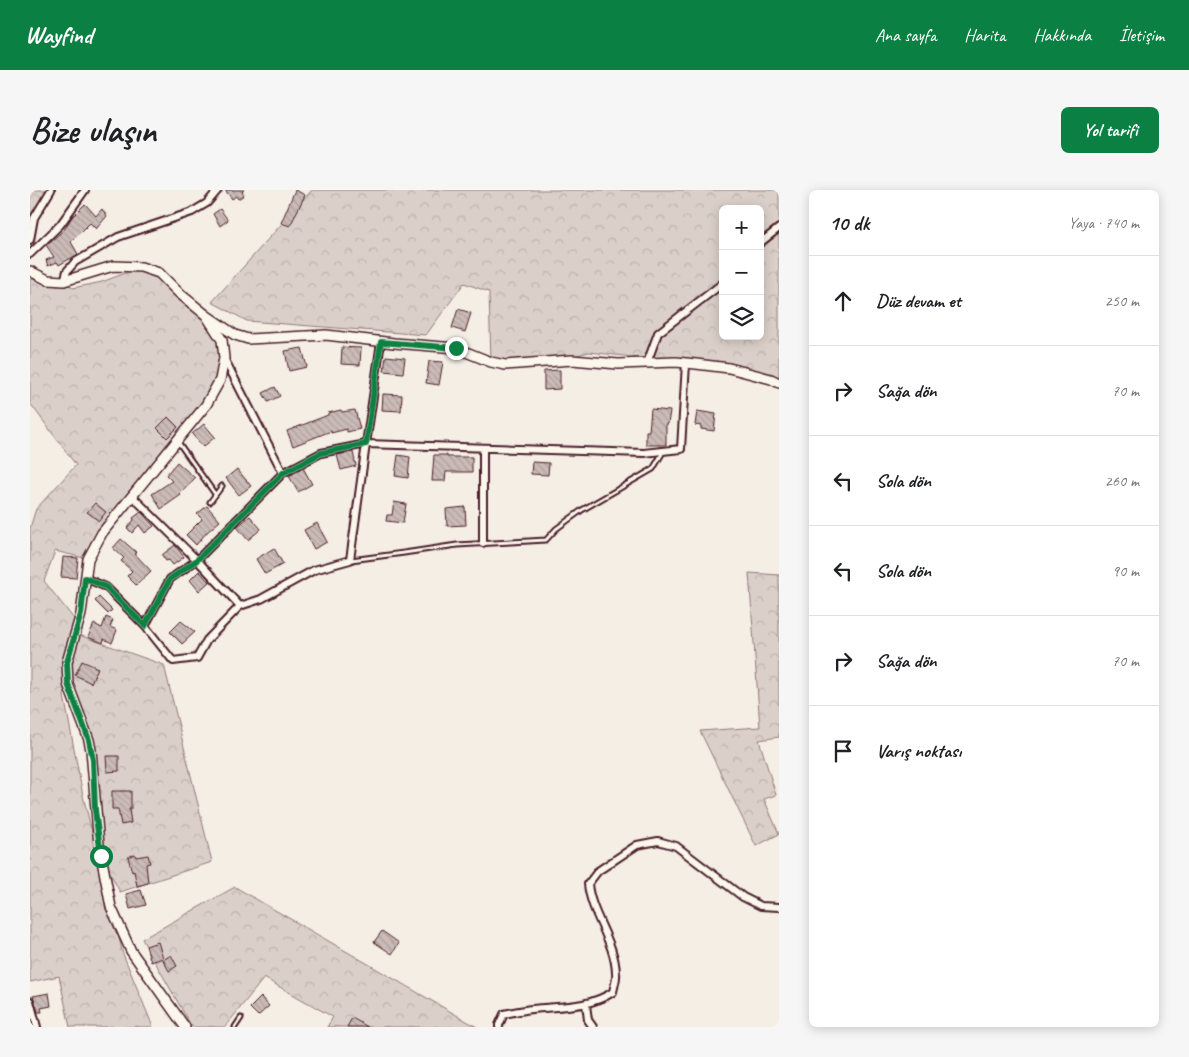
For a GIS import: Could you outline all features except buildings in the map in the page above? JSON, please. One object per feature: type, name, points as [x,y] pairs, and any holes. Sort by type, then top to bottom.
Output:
[{"type":"street","points":[[30,240],[34,218],[51,190]]},
{"type":"street","points":[[30,254],[60,225],[85,190]]},
{"type":"street","points":[[64,281],[67,271],[75,262],[118,237],[192,212],[207,203],[218,190]]},
{"type":"street","points":[[764,240],[779,228]]},
{"type":"street","points":[[30,271],[48,280],[64,281],[114,266],[141,267],[159,273],[178,293],[206,315],[235,335],[248,339],[326,335],[456,348],[505,366],[572,360],[618,364],[686,363],[729,368],[771,378],[779,383]]},
{"type":"street","points":[[647,363],[658,333],[719,285]]},
{"type":"street","points":[[185,1027],[131,951],[111,907],[99,845],[95,810],[93,760],[89,740],[68,684],[67,662],[81,614],[88,559],[102,533],[206,405],[220,380],[224,358],[222,340],[206,315]]},
{"type":"street","points":[[85,578],[106,587],[145,626],[174,661],[197,658],[206,640],[240,606],[261,599],[288,586],[314,570],[350,560],[381,342]]},
{"type":"street","points":[[224,358],[283,473]]},
{"type":"street","points":[[145,626],[170,579],[197,560],[283,473],[321,453],[366,444],[644,453],[682,449],[686,363]]},
{"type":"street","points":[[483,448],[483,543]]},
{"type":"street","points":[[132,496],[197,560],[240,606]]},
{"type":"street","points":[[499,1027],[504,1014],[530,1009],[586,1004],[602,1000],[613,992],[616,973],[612,951],[589,896],[588,884],[598,871],[637,845],[658,842],[676,846],[743,897],[761,906],[779,907]]},
{"type":"street","points":[[30,1001],[37,1027]]},
{"type":"street","points":[[586,1004],[587,1015],[593,1027]]},
{"type":"lane","points":[[177,441],[215,494]]},
{"type":"lane","points":[[350,560],[404,554],[457,545],[546,540],[556,529],[582,510],[653,469],[664,451]]},
{"type":"lane","points":[[210,502],[222,486]]},
{"type":"lane","points":[[234,1027],[241,1018]]},
{"type":"green space","points":[[30,190],[51,190],[30,234]]},
{"type":"green space","points":[[312,190],[779,190],[779,382],[686,363],[589,352],[557,360],[491,362],[489,292],[464,283],[426,335],[247,321],[212,302]]},
{"type":"green space","points":[[141,267],[193,304],[222,340],[213,392],[88,559],[55,551],[44,581],[78,624],[76,634],[164,665],[212,862],[120,892],[101,856],[91,750],[68,684],[69,668],[64,696],[83,796],[123,954],[153,1027],[70,1027],[59,976],[30,982],[30,528],[36,509],[76,465],[30,403],[30,279],[64,281],[73,288],[102,282]]},
{"type":"green space","points":[[749,573],[779,575],[779,737],[759,740],[776,795],[764,799],[779,834],[756,846],[700,731],[760,727]]},
{"type":"green space","points":[[235,887],[477,1027],[327,1027],[333,1017],[264,978],[225,1027],[192,1027],[142,939]]},
{"type":"route","points":[[101,856],[95,810],[93,760],[89,740],[68,684],[67,662],[81,614],[85,578],[106,587],[145,626],[170,579],[197,560],[283,473],[321,453],[366,444],[381,342],[456,348]]}]
